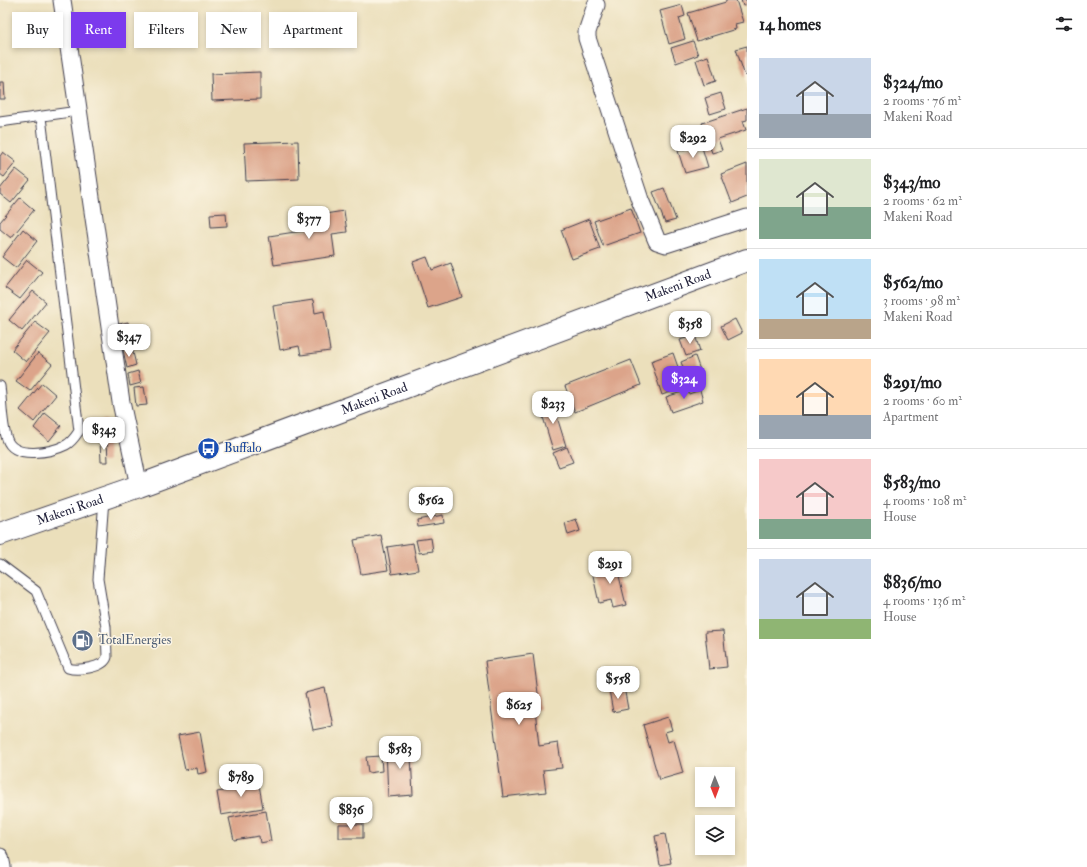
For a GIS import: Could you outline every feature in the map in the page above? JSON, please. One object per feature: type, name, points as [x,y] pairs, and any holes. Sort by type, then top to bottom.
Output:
[{"type":"main road","name":"Makeni Road","points":[[0,534],[139,486],[747,260]]},
{"type":"street","points":[[62,0],[121,402],[139,486]]},
{"type":"street","points":[[596,5],[586,38],[640,200],[657,241],[666,244],[747,218]]},
{"type":"street","points":[[0,857],[2,867]]},
{"type":"lane","points":[[0,122],[78,111]]},
{"type":"lane","points":[[0,386],[7,440],[13,447],[33,454],[51,451],[68,444],[75,438],[78,431],[41,117]]},
{"type":"lane","points":[[0,564],[36,591],[68,668],[75,670],[102,664],[106,661],[107,657],[106,627],[98,579],[104,498]]},
{"type":"building","points":[[726,0],[736,0],[743,22],[735,24],[736,29],[697,41],[688,13],[726,2]]},
{"type":"building","points":[[741,0],[747,0],[747,5],[743,6]]},
{"type":"building","points":[[682,5],[685,16],[679,18],[685,39],[669,44],[660,11]]},
{"type":"building","points":[[693,41],[698,55],[676,63],[671,48]]},
{"type":"building","points":[[747,46],[747,75],[745,76],[736,49]]},
{"type":"building","points":[[708,56],[716,81],[704,85],[696,60]]},
{"type":"building","points":[[260,72],[260,99],[212,101],[211,74]]},
{"type":"building","points":[[0,82],[4,82],[5,99],[0,99]]},
{"type":"building","points":[[721,93],[726,109],[710,114],[705,98]]},
{"type":"building","points":[[747,108],[747,120],[743,121],[746,130],[718,139],[722,150],[712,153],[702,123]]},
{"type":"building","points":[[298,141],[299,179],[246,181],[244,143]]},
{"type":"building","points":[[701,144],[708,167],[685,173],[678,151]]},
{"type":"building","points":[[3,152],[16,162],[4,177],[0,174],[0,156]]},
{"type":"building","points":[[747,164],[747,197],[732,203],[721,174]]},
{"type":"building","points":[[16,169],[30,180],[11,203],[0,194],[0,189]]},
{"type":"building","points":[[664,188],[676,220],[665,223],[653,192]]},
{"type":"building","points":[[20,198],[34,210],[11,238],[0,229],[0,222]]},
{"type":"building","points":[[631,208],[640,233],[603,246],[594,221]]},
{"type":"building","points":[[344,211],[347,232],[332,234],[335,256],[274,265],[269,236],[308,230],[306,217]]},
{"type":"building","points":[[226,213],[227,226],[211,227],[210,214]]},
{"type":"building","points":[[589,219],[600,249],[572,259],[561,230]]},
{"type":"building","points":[[23,229],[37,241],[16,268],[2,257]]},
{"type":"building","points":[[427,257],[432,270],[451,263],[462,297],[428,308],[413,262]]},
{"type":"building","points":[[27,260],[42,272],[20,299],[5,288]]},
{"type":"building","points":[[33,291],[46,302],[22,331],[9,320]]},
{"type":"building","points":[[313,300],[315,313],[324,311],[330,351],[301,355],[299,346],[280,350],[273,306]]},
{"type":"building","points":[[735,319],[742,333],[728,340],[721,326]]},
{"type":"building","points":[[35,322],[50,333],[26,362],[12,350]]},
{"type":"building","points":[[128,322],[132,344],[122,345],[119,324]]},
{"type":"building","points":[[695,335],[700,351],[686,356],[680,340]]},
{"type":"building","points":[[132,348],[136,365],[127,368],[123,350]]},
{"type":"building","points":[[38,353],[52,364],[30,391],[16,381]]},
{"type":"building","points":[[673,353],[685,387],[662,395],[651,361]]},
{"type":"building","points":[[695,356],[701,373],[687,378],[681,362]]},
{"type":"building","points":[[631,360],[641,385],[575,412],[565,386]]},
{"type":"building","points":[[138,371],[141,383],[130,386],[128,374]]},
{"type":"building","points":[[42,383],[56,395],[34,422],[20,410]]},
{"type":"building","points":[[144,387],[147,405],[136,406],[134,388]]},
{"type":"building","points":[[688,390],[689,394],[700,390],[703,401],[671,412],[666,397]]},
{"type":"building","points":[[552,401],[566,446],[553,450],[539,404]]},
{"type":"building","points":[[45,413],[61,426],[49,441],[34,428]]},
{"type":"building","points":[[100,420],[107,420],[107,436],[100,436]]},
{"type":"building","points":[[107,439],[108,462],[101,462],[100,440]]},
{"type":"building","points":[[567,447],[573,462],[559,467],[553,453]]},
{"type":"building","points":[[443,515],[444,523],[418,527],[417,520]]},
{"type":"building","points":[[576,519],[580,531],[568,535],[565,523]]},
{"type":"building","points":[[381,535],[388,570],[361,574],[354,540]]},
{"type":"building","points":[[431,538],[433,551],[419,553],[416,540]]},
{"type":"building","points":[[413,543],[418,570],[392,574],[387,547]]},
{"type":"building","points":[[624,564],[626,575],[619,576],[626,605],[613,608],[611,600],[599,603],[592,571]]},
{"type":"building","points":[[723,631],[727,667],[709,669],[705,632]]},
{"type":"building","points":[[533,654],[540,709],[535,710],[539,746],[558,743],[562,768],[543,770],[546,792],[503,797],[485,661]]},
{"type":"building","points":[[624,687],[628,709],[613,712],[609,690]]},
{"type":"building","points":[[325,688],[333,726],[313,730],[305,693]]},
{"type":"building","points":[[668,717],[672,730],[665,732],[668,742],[674,740],[683,773],[659,780],[643,725]]},
{"type":"building","points":[[200,732],[207,772],[198,774],[197,768],[185,770],[178,736]]},
{"type":"building","points":[[419,746],[420,756],[411,756],[413,795],[388,797],[386,748]]},
{"type":"building","points":[[381,756],[382,771],[368,773],[366,757]]},
{"type":"building","points":[[258,779],[263,808],[221,815],[217,792],[242,788],[241,782]]},
{"type":"building","points":[[266,811],[271,841],[260,843],[259,836],[234,840],[229,818]]},
{"type":"building","points":[[339,824],[363,824],[363,838],[339,838]]},
{"type":"building","points":[[665,834],[671,863],[660,865],[655,836]]},
{"type":"place","name":"Buffalo","points":[[209,448]]},
{"type":"place","name":"TotalEnergies","points":[[82,640]]}]
